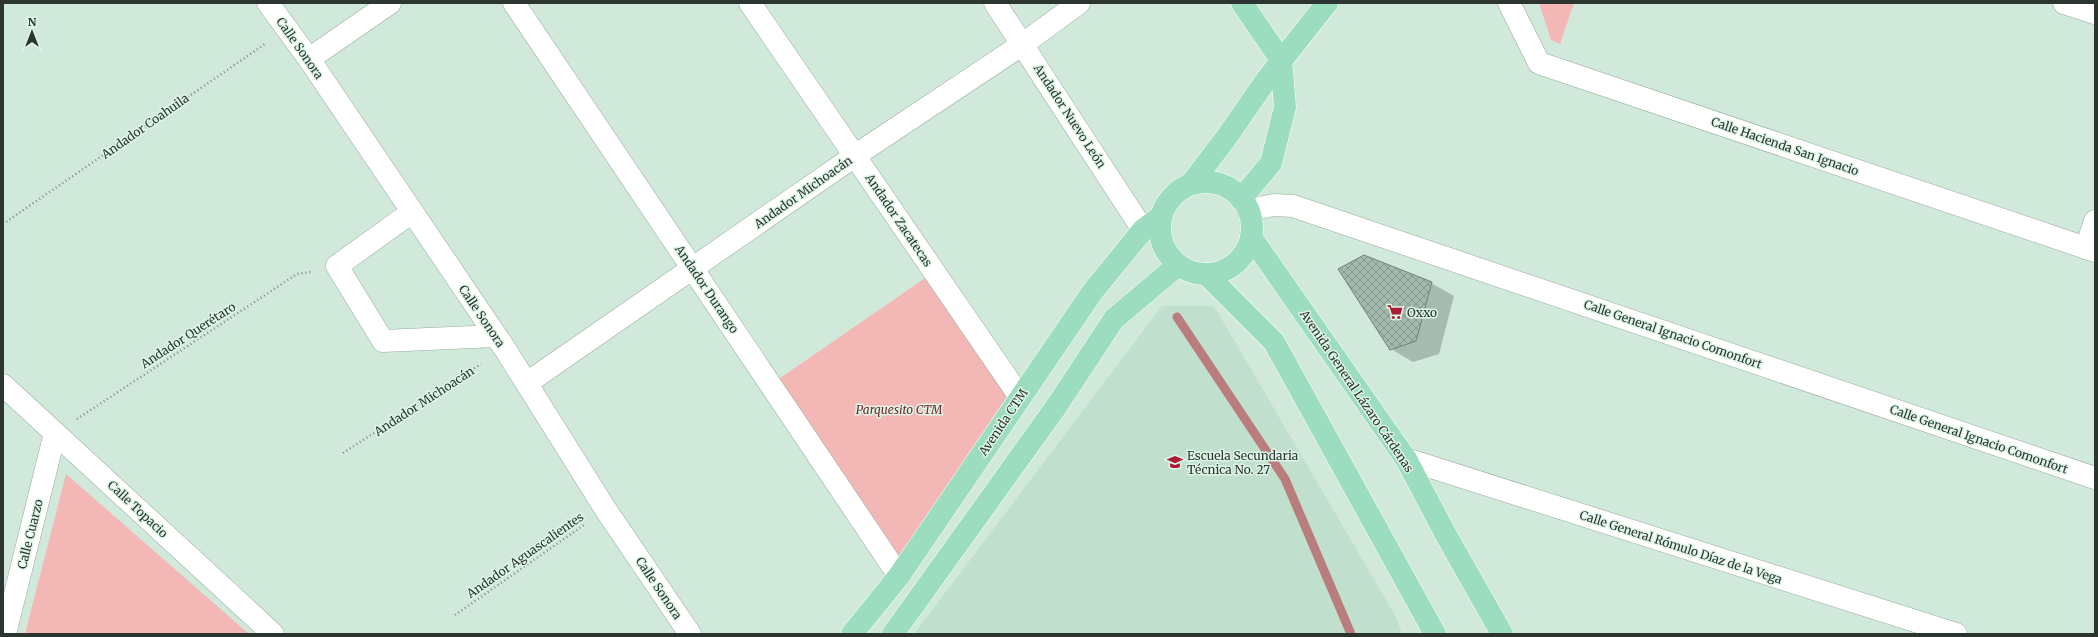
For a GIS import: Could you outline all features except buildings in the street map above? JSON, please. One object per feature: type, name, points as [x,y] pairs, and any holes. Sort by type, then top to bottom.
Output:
[{"type":"main road","points":[[1242,3],[1281,60],[1285,107],[1271,163],[1245,204]]},
{"type":"main road","points":[[1191,184],[1209,182],[1227,187],[1245,204],[1252,223],[1251,237],[1243,256],[1226,269],[1206,274],[1191,272],[1178,265],[1166,252],[1160,235],[1160,217],[1171,197],[1191,184],[1226,138],[1281,60],[1327,3]]},
{"type":"main road","name":"Avenida CTM","points":[[852,634],[899,576],[1092,291],[1143,230],[1160,217]]},
{"type":"main road","name":"Avenida General Lázaro Cárdenas","points":[[1251,237],[1406,459],[1446,536],[1502,634]]},
{"type":"main road","points":[[894,634],[1056,407],[1114,319],[1178,265]]},
{"type":"main road","points":[[1206,274],[1274,342],[1435,634]]},
{"type":"street","name":"Calle Sonora","points":[[268,3],[309,59],[500,342],[606,510],[690,634]]},
{"type":"street","points":[[309,59],[390,3]]},
{"type":"street","name":"Andador Durango","points":[[514,3],[899,576]]},
{"type":"street","name":"Andador Zacatecas","points":[[750,3],[856,155],[1020,397]]},
{"type":"street","name":"Andador Nuevo León","points":[[995,3],[1143,230]]},
{"type":"street","name":"Andador Michoacán","points":[[527,383],[856,155],[1023,44],[1079,3]]},
{"type":"street","name":"Calle Hacienda San Ignacio","points":[[1509,3],[1539,63],[2091,249]]},
{"type":"street","points":[[2064,3],[2095,13]]},
{"type":"street","name":"Calle General Ignacio Comonfort","points":[[1245,204],[1293,206],[2095,478]]},
{"type":"street","points":[[412,212],[337,266],[383,341],[500,342]]},
{"type":"street","points":[[2091,249],[2095,221]]},
{"type":"street","name":"Calle Topacio","points":[[3,385],[273,634]]},
{"type":"street","name":"Calle Cuarzo","points":[[5,634],[55,433]]},
{"type":"street","name":"Calle General Rómulo Díaz de la Vega","points":[[1406,459],[1956,634]]},
{"type":"path","name":"Andador Coahuila","points":[[3,224],[287,28]]},
{"type":"path","name":"Andador Querétaro","points":[[55,433],[297,274],[337,266]]},
{"type":"path","name":"Andador Michoacán","points":[[343,453],[500,342]]},
{"type":"path","name":"Andador Aguascalientes","points":[[455,615],[606,510]]},
{"type":"shaded area","name":"Escuela Secundaria Técnica No. 27","points":[[1162,306],[1214,306],[1396,617],[1402,634],[914,634]]},
{"type":"green space","points":[[1539,3],[1574,3],[1560,44],[1551,40]]},
{"type":"green space","name":"Parquesito CTM","points":[[934,272],[1020,397],[899,576],[770,385]]},
{"type":"green space","points":[[66,474],[249,634],[25,634]]},
{"type":"waterway","points":[[1177,317],[1285,479],[1351,634]]},
{"type":"place","name":"Oxxo","points":[[1395,312]]},
{"type":"place","name":"Escuela Secundaria Técnica No. 27","points":[[1175,462]]}]
